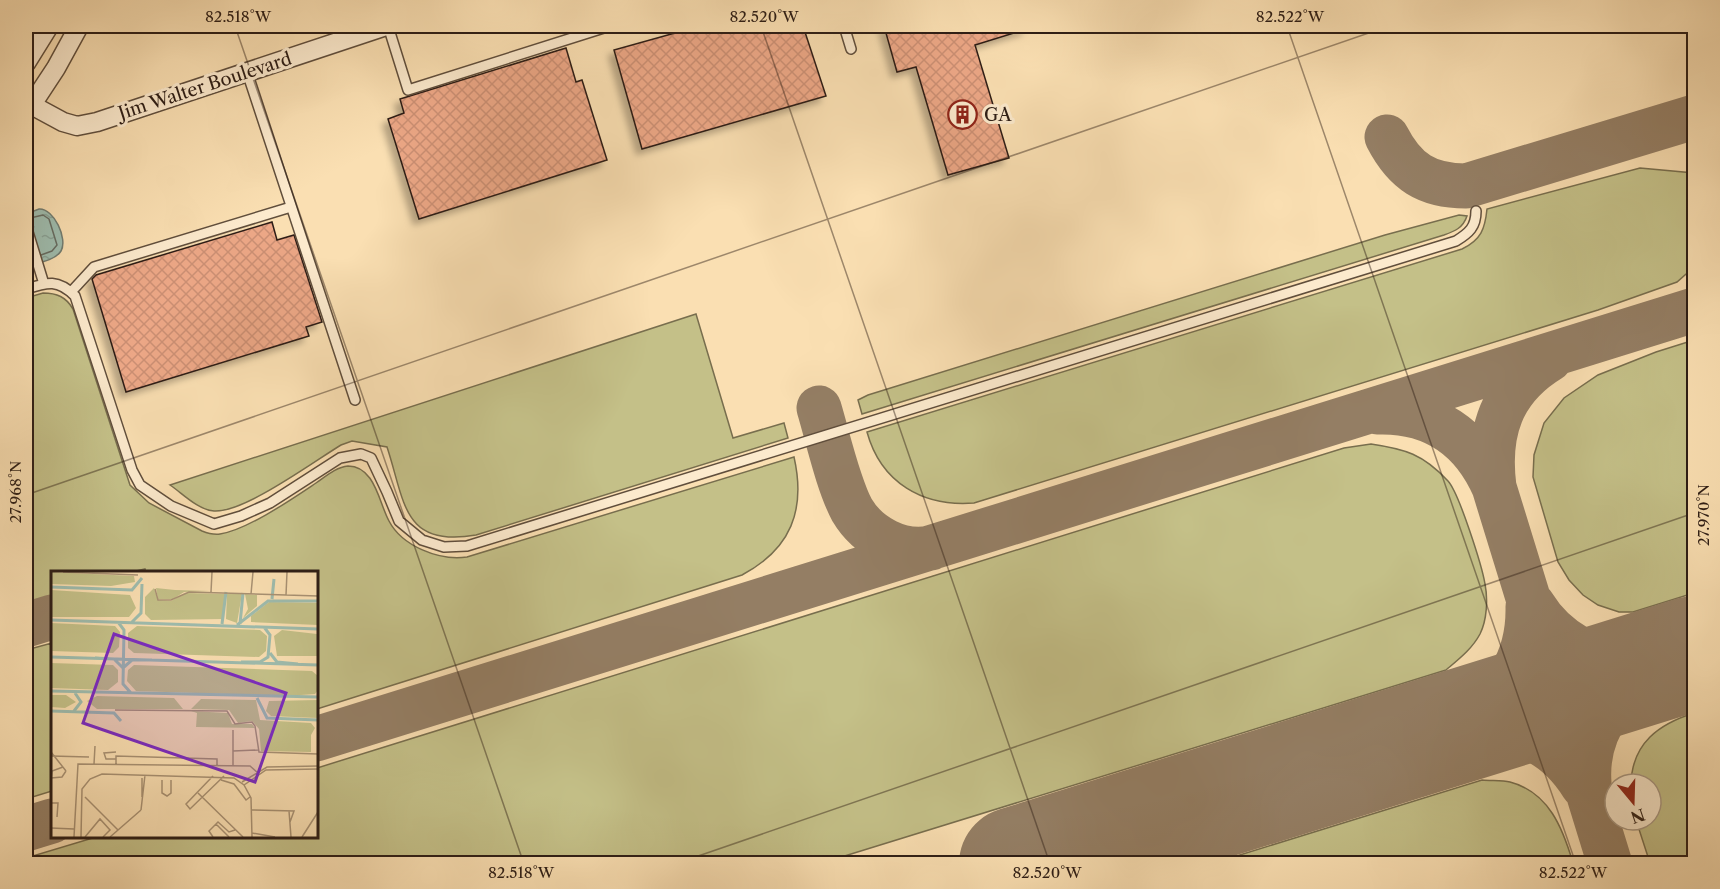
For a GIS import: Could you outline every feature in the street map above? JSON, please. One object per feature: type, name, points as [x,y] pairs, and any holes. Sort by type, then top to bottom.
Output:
[{"type":"street","points":[[26,63],[49,26]]},
{"type":"street","points":[[27,106],[56,68],[79,26]]},
{"type":"street","name":"Jim Walter Boulevard","points":[[27,106],[77,126],[97,122],[387,26]]},
{"type":"lane","points":[[387,26],[408,90],[578,30],[610,26]]},
{"type":"lane","points":[[844,26],[851,49]]},
{"type":"lane","points":[[247,72],[355,400]]},
{"type":"lane","points":[[71,292],[94,267],[291,207]]},
{"type":"lane","points":[[26,289],[44,284],[65,286],[75,296],[132,470],[140,485],[171,506],[214,524],[241,516],[270,503],[340,458],[361,454],[371,458],[399,521],[422,540],[444,547],[467,546],[1456,241],[1467,235],[1473,228],[1476,211]]},
{"type":"lane","points":[[28,232],[44,284]]},
{"type":"shaded area","points":[[1640,168],[1694,173],[1694,267],[1677,282],[1598,310],[974,503],[938,501],[921,496],[907,488],[882,465],[867,432],[1462,249],[1478,238],[1485,222],[1487,209]]},
{"type":"shaded area","points":[[1459,215],[1467,216],[1461,226],[1444,235],[862,414],[858,400],[868,395],[1385,235]]},
{"type":"shaded area","points":[[43,293],[53,294],[61,296],[73,309],[130,485],[149,503],[208,533],[220,534],[243,527],[282,505],[335,470],[348,466],[364,472],[370,479],[389,521],[403,538],[422,550],[445,557],[467,557],[794,457],[798,494],[796,511],[783,540],[759,565],[742,575],[318,709],[318,571],[146,571],[145,569],[136,571],[51,571],[51,597],[26,605],[26,298]]},
{"type":"shaded area","points":[[696,314],[733,438],[784,423],[788,438],[476,535],[452,537],[433,534],[420,527],[410,516],[387,447],[352,441],[341,445],[260,495],[227,509],[214,511],[202,508],[170,485]]},
{"type":"shaded area","points":[[1694,340],[1694,593],[1633,612],[1619,612],[1598,605],[1583,595],[1569,580],[1558,562],[1533,477],[1534,455],[1544,423],[1564,398],[1598,375]]},
{"type":"shaded area","points":[[1371,444],[1413,454],[1439,472],[1453,488],[1480,562],[1487,603],[1480,634],[1465,654],[1446,670],[822,863],[26,863],[26,858],[93,838],[318,838],[318,768],[1344,448]]},
{"type":"shaded area","points":[[51,643],[51,791],[26,799],[26,650]]},
{"type":"shaded area","points":[[1694,713],[1694,863],[1650,863],[1640,832],[1663,832],[1663,772],[1633,772],[1633,770],[1636,757],[1650,737],[1659,729]]},
{"type":"shaded area","points":[[1482,780],[1510,782],[1535,794],[1559,825],[1573,863],[1214,863]]},
{"type":"water","points":[[39,209],[50,213],[58,225],[63,246],[54,257],[26,266],[26,214]]},
{"type":"building","points":[[700,26],[803,26],[826,96],[642,149],[614,50]]},
{"type":"building","name":"GA","points":[[884,26],[1027,26],[1027,29],[975,45],[1009,158],[948,175],[916,67],[897,72]]},
{"type":"building","points":[[566,48],[576,82],[582,80],[607,160],[419,219],[388,119],[404,113],[400,99]]},
{"type":"building","points":[[272,222],[277,240],[294,235],[322,322],[306,327],[309,336],[126,392],[92,279],[96,275]]},
{"type":"taxiway","points":[[1387,137],[1401,159],[1419,175],[1440,183],[1466,186],[1694,117]]},
{"type":"taxiway","points":[[318,738],[1694,310]]},
{"type":"taxiway","points":[[1494,487],[1493,448],[1501,414],[1509,398],[1520,384],[1550,359]]},
{"type":"taxiway","points":[[819,408],[842,487],[859,520],[876,535],[897,546],[931,548]]},
{"type":"taxiway","points":[[1377,412],[1416,416],[1433,422],[1462,441],[1485,469],[1494,487],[1610,864]]},
{"type":"taxiway","points":[[1533,605],[1553,630],[1565,640],[1593,655],[1624,662],[1640,662],[1694,649]]},
{"type":"taxiway","points":[[1300,771],[1456,723],[1473,714],[1500,690],[1518,661],[1524,644],[1528,607]]},
{"type":"taxiway","points":[[26,625],[51,617]]},
{"type":"taxiway","points":[[1589,783],[1589,763],[1593,743],[1610,709],[1638,682],[1674,664]]},
{"type":"taxiway","points":[[1443,735],[1484,729],[1522,735],[1556,754],[1583,786]]},
{"type":"taxiway","points":[[26,829],[51,821]]},
{"type":"runway","points":[[1016,864],[1694,653]]},
{"type":"place","name":"GA","points":[[963,115]]}]
